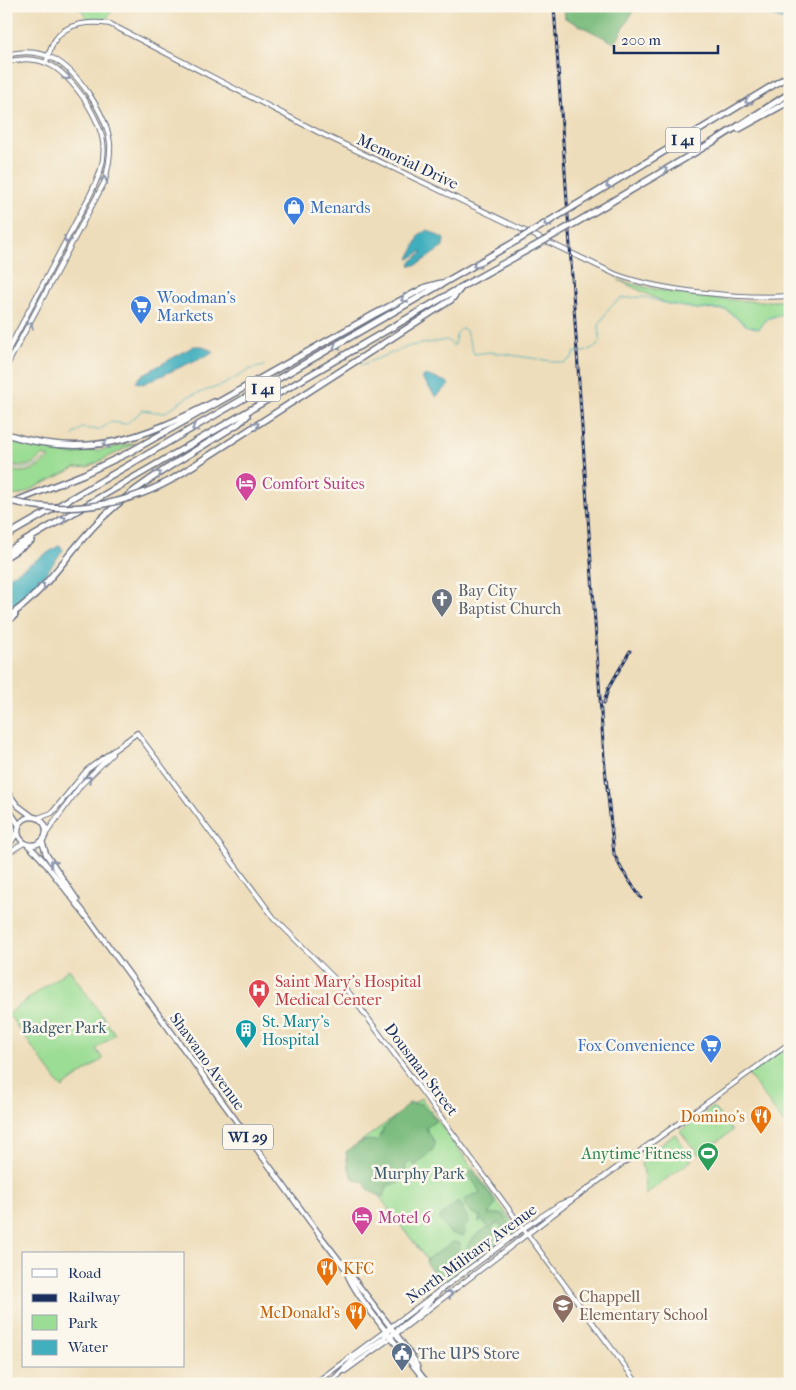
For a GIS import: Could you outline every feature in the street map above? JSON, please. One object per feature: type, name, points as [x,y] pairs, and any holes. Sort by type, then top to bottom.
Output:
[{"type":"highway","name":"I 41","points":[[6,535],[449,281],[790,76]]},
{"type":"highway","name":"I 41","points":[[6,552],[463,286],[577,222],[716,140],[790,93]]},
{"type":"highway","points":[[716,140],[790,101]]},
{"type":"highway","points":[[6,505],[84,474],[233,395],[426,287],[449,281]]},
{"type":"highway","points":[[6,500],[46,507],[89,507],[129,498],[171,480],[451,300],[463,286]]},
{"type":"highway","points":[[6,434],[43,444],[68,446],[118,442],[150,433],[223,397],[233,395]]},
{"type":"highway","points":[[6,623],[22,609],[87,533],[108,512],[165,469],[238,424],[251,411]]},
{"type":"highway","points":[[6,500],[26,497]]},
{"type":"highway","points":[[6,558],[47,529]]},
{"type":"highway","points":[[6,618],[22,609]]},
{"type":"main road","points":[[6,790],[17,805],[44,825],[45,835],[42,841],[36,845],[26,844]]},
{"type":"main road","points":[[6,806],[19,825]]},
{"type":"main road","points":[[18,832],[19,825],[25,819],[35,818]]},
{"type":"main road","name":"WI 29","points":[[18,832],[26,844]]},
{"type":"main road","name":"Shawano Avenue","points":[[42,841],[46,854],[59,871],[85,914]]},
{"type":"main road","name":"Shawano Avenue","points":[[26,844],[85,914],[347,1271],[416,1361],[418,1370]]},
{"type":"main road","name":"Shawano Avenue","points":[[347,1271],[346,1275],[388,1334],[428,1384]]},
{"type":"main road","points":[[338,1376],[355,1358],[388,1334],[395,1333],[421,1311],[438,1292]]},
{"type":"main road","points":[[388,1334],[391,1327]]},
{"type":"street","name":"Memorial Drive","points":[[46,62],[55,40],[62,32],[83,23],[110,24],[322,134],[615,274],[648,283],[718,294],[790,296]]},
{"type":"street","points":[[6,55],[19,52],[36,52],[65,65],[76,74],[105,121],[110,144],[109,163],[105,181],[6,367]]},
{"type":"street","points":[[6,62],[18,59],[46,62],[70,79],[97,121],[103,142],[103,160],[92,190],[6,354]]},
{"type":"street","name":"Dousman Street","points":[[117,749],[137,733],[274,918],[350,994],[638,1384]]},
{"type":"street","points":[[35,818],[52,813],[87,770],[117,749]]},
{"type":"street","points":[[45,835],[81,785],[117,749]]},
{"type":"street","points":[[6,814],[13,830],[7,851]]},
{"type":"street","points":[[7,851],[18,832]]},
{"type":"street","points":[[7,851],[26,844]]},
{"type":"street","name":"North Military Avenue","points":[[395,1333],[572,1200],[790,1043]]},
{"type":"street","name":"North Military Avenue","points":[[391,1327],[524,1228],[560,1204],[572,1200]]},
{"type":"street","points":[[314,1384],[388,1334]]},
{"type":"street","points":[[326,1384],[338,1376]]},
{"type":"green space","points":[[75,6],[116,6],[105,20],[87,19],[82,10]]},
{"type":"green space","points":[[564,6],[636,6],[615,43],[565,18]]},
{"type":"green space","points":[[618,280],[658,290],[726,300],[790,300],[790,313],[768,318],[759,329],[746,325],[727,310],[697,309],[668,304]]},
{"type":"green space","points":[[6,439],[72,451],[94,451],[136,443],[88,467],[75,468],[20,495],[6,496],[6,467],[18,472],[29,471],[40,466],[50,458],[43,455],[35,462],[27,465],[18,466],[8,463]]},
{"type":"green space","name":"Badger Park","points":[[69,969],[115,1034],[96,1049],[103,1059],[62,1088],[8,1014]]},
{"type":"green space","points":[[790,1043],[790,1132],[748,1074]]},
{"type":"green space","name":"Murphy Park","points":[[421,1098],[516,1227],[516,1231],[445,1284],[346,1152]]},
{"type":"green space","points":[[409,1103],[421,1104],[437,1120],[426,1128],[435,1143],[433,1150],[415,1166],[410,1161],[405,1167],[407,1173],[398,1184],[388,1185],[383,1197],[369,1191],[364,1182],[354,1180],[348,1167],[346,1152],[365,1141],[378,1142],[383,1129]]},
{"type":"green space","points":[[713,1107],[732,1131],[699,1155],[680,1131]]},
{"type":"green space","points":[[675,1134],[692,1160],[645,1195],[644,1171],[641,1165],[643,1157]]},
{"type":"green space","points":[[469,1170],[473,1171],[495,1202],[495,1205],[488,1214],[503,1214],[512,1228],[504,1235],[499,1222],[492,1227],[494,1234],[501,1238],[499,1241],[467,1264],[464,1252],[466,1248],[477,1234],[489,1228],[482,1220],[479,1222],[480,1216],[470,1211],[465,1204],[464,1201],[470,1197],[480,1194],[470,1176]]},
{"type":"green space","points":[[459,1202],[463,1206],[463,1210],[470,1222],[464,1227],[465,1233],[463,1236],[450,1233],[439,1219],[442,1214]]},
{"type":"green space","points":[[453,1242],[460,1243],[459,1249],[449,1261],[450,1271],[447,1278],[436,1276],[427,1265],[426,1260]]},
{"type":"water","points":[[763,6],[790,6],[790,21],[771,15]]},
{"type":"water","points":[[428,230],[444,239],[443,247],[418,264],[411,266],[410,263],[422,253],[422,251],[409,259],[420,234]]},
{"type":"water","points":[[194,346],[202,346],[214,352],[143,384],[136,382],[142,375]]},
{"type":"water","points":[[425,375],[447,382],[449,385],[436,397],[422,378]]},
{"type":"water","points":[[60,545],[63,550],[37,584],[22,600],[6,610],[6,579]]},
{"type":"waterway","points":[[361,365],[410,346],[447,340],[454,346],[457,333],[462,328],[466,331],[474,354],[491,352],[564,363],[572,358],[575,352],[584,352],[597,346],[600,341],[599,325],[609,308],[621,298],[645,297],[668,304],[697,309],[725,309],[746,325],[759,329],[768,318],[790,313]]},
{"type":"waterway","points":[[72,436],[82,428],[99,430],[111,422],[126,424],[143,410],[164,413],[189,396],[223,385],[251,369],[264,366]]},
{"type":"waterway","points":[[6,465],[16,469],[27,468],[46,458]]},
{"type":"railway","points":[[554,6],[604,758],[614,854],[622,870],[641,898]]},
{"type":"railway","points":[[604,703],[608,689],[630,651]]},
{"type":"place","name":"Menards","points":[[294,226]]},
{"type":"place","name":"Woodman's Markets","points":[[141,325]]},
{"type":"place","name":"Comfort Suites","points":[[246,502]]},
{"type":"place","name":"Bay City Baptist Church","points":[[442,618]]},
{"type":"place","name":"Saint Mary's Hospital Medical Center","points":[[259,1009]]},
{"type":"place","name":"St. Mary's Hospital","points":[[246,1049]]},
{"type":"place","name":"Fox Convenience","points":[[711,1064]]},
{"type":"place","name":"Domino's","points":[[761,1135]]},
{"type":"place","name":"Anytime Fitness","points":[[708,1172]]},
{"type":"place","name":"Motel 6","points":[[362,1236]]},
{"type":"place","name":"KFC","points":[[327,1287]]},
{"type":"place","name":"Chappell Elementary School","points":[[563,1324]]},
{"type":"place","name":"McDonald's","points":[[356,1331]]},
{"type":"place","name":"The UPS Store","points":[[402,1372]]}]
